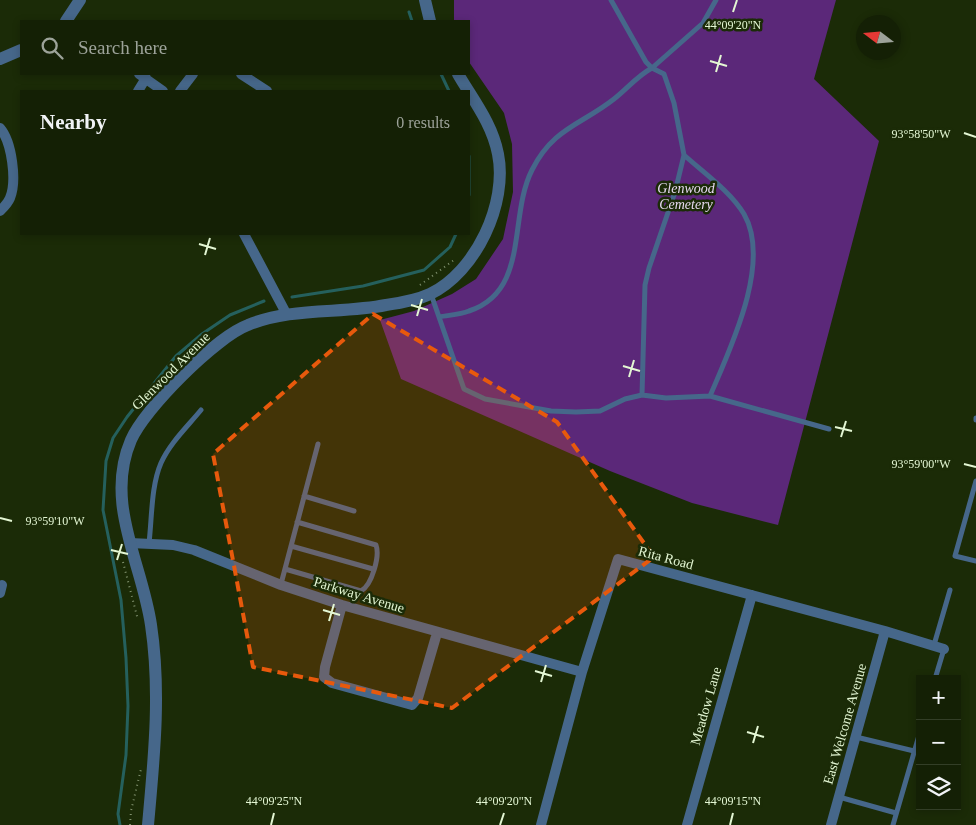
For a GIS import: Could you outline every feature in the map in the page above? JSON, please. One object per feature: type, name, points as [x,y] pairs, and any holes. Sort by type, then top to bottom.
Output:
[{"type":"street","points":[[67,20],[80,0]]},
{"type":"street","points":[[425,0],[430,20]]},
{"type":"street","points":[[0,59],[20,50]]},
{"type":"street","points":[[181,90],[192,75]]},
{"type":"street","points":[[243,75],[265,90]]},
{"type":"street","name":"Glenwood Avenue","points":[[459,75],[468,90]]},
{"type":"street","points":[[138,90],[142,76],[162,90]]},
{"type":"street","name":"Glenwood Avenue","points":[[148,825],[158,720],[151,624],[130,543],[121,493],[121,472],[131,439],[140,422],[154,406],[216,345],[247,325],[287,315],[384,306],[430,294],[454,276],[470,259],[487,232],[499,194],[499,155],[488,121],[470,93]]},
{"type":"street","points":[[0,128],[6,134],[12,151],[10,199],[0,211]]},
{"type":"street","points":[[245,235],[287,315]]},
{"type":"street","name":"Parkway Avenue","points":[[130,543],[173,545],[194,550],[280,585],[342,605],[582,672]]},
{"type":"street","name":"Rita Road","points":[[541,825],[582,672],[618,559],[939,647]]},
{"type":"street","name":"Meadow Lane","points":[[687,825],[752,595]]},
{"type":"street","points":[[342,605],[325,667],[324,677],[332,683],[412,705],[418,698],[437,633]]},
{"type":"street","name":"East Welcome Avenue","points":[[831,825],[885,631]]},
{"type":"lane","points":[[611,0],[646,62],[652,68],[664,74],[674,103],[684,155],[675,192],[645,285],[642,395]]},
{"type":"lane","points":[[439,317],[469,311],[490,301],[504,285],[513,266],[519,211],[531,171],[549,142],[576,122],[614,100],[640,75],[652,68],[703,23],[716,0]]},
{"type":"lane","points":[[684,155],[717,184],[743,213],[752,232],[754,248],[741,323],[710,396]]},
{"type":"lane","points":[[430,294],[464,389],[485,399],[551,411],[576,412],[600,411],[626,399],[642,395],[666,398],[710,396],[828,429]]},
{"type":"lane","points":[[150,543],[155,486],[161,464],[173,444],[201,410]]},
{"type":"lane","points":[[280,585],[318,444]]},
{"type":"lane","points":[[976,481],[956,556],[976,561]]},
{"type":"lane","points":[[304,496],[354,511]]},
{"type":"lane","points":[[285,569],[361,591],[369,584],[378,551],[376,545],[297,522]]},
{"type":"lane","points":[[291,546],[373,569]]},
{"type":"lane","points":[[936,675],[950,590]]},
{"type":"lane","points":[[856,737],[914,751]]},
{"type":"lane","points":[[893,825],[916,745]]},
{"type":"lane","points":[[839,797],[896,813]]},
{"type":"path","points":[[414,289],[434,277],[461,254]]},
{"type":"path","points":[[121,553],[140,629]]},
{"type":"path","points":[[130,825],[131,810],[142,764]]},
{"type":"highlighted area","points":[[373,314],[557,422],[654,557],[452,708],[253,667],[213,454]]},
{"type":"green space","name":"Glenwood Cemetery","points":[[454,0],[836,0],[814,79],[879,141],[778,525],[692,503],[610,471],[401,379],[380,320],[414,311],[452,294],[476,279],[503,239],[513,192],[512,144],[504,113],[470,63],[470,20],[454,20]]},
{"type":"waterway","points":[[409,12],[412,20]]},
{"type":"waterway","points":[[441,75],[449,90]]},
{"type":"waterway","points":[[292,297],[363,286],[424,270],[450,247],[456,235]]},
{"type":"waterway","points":[[120,825],[118,814],[126,755],[128,706],[121,600],[103,510],[106,461],[113,438],[127,417],[176,356],[202,334],[230,315],[264,301]]}]
